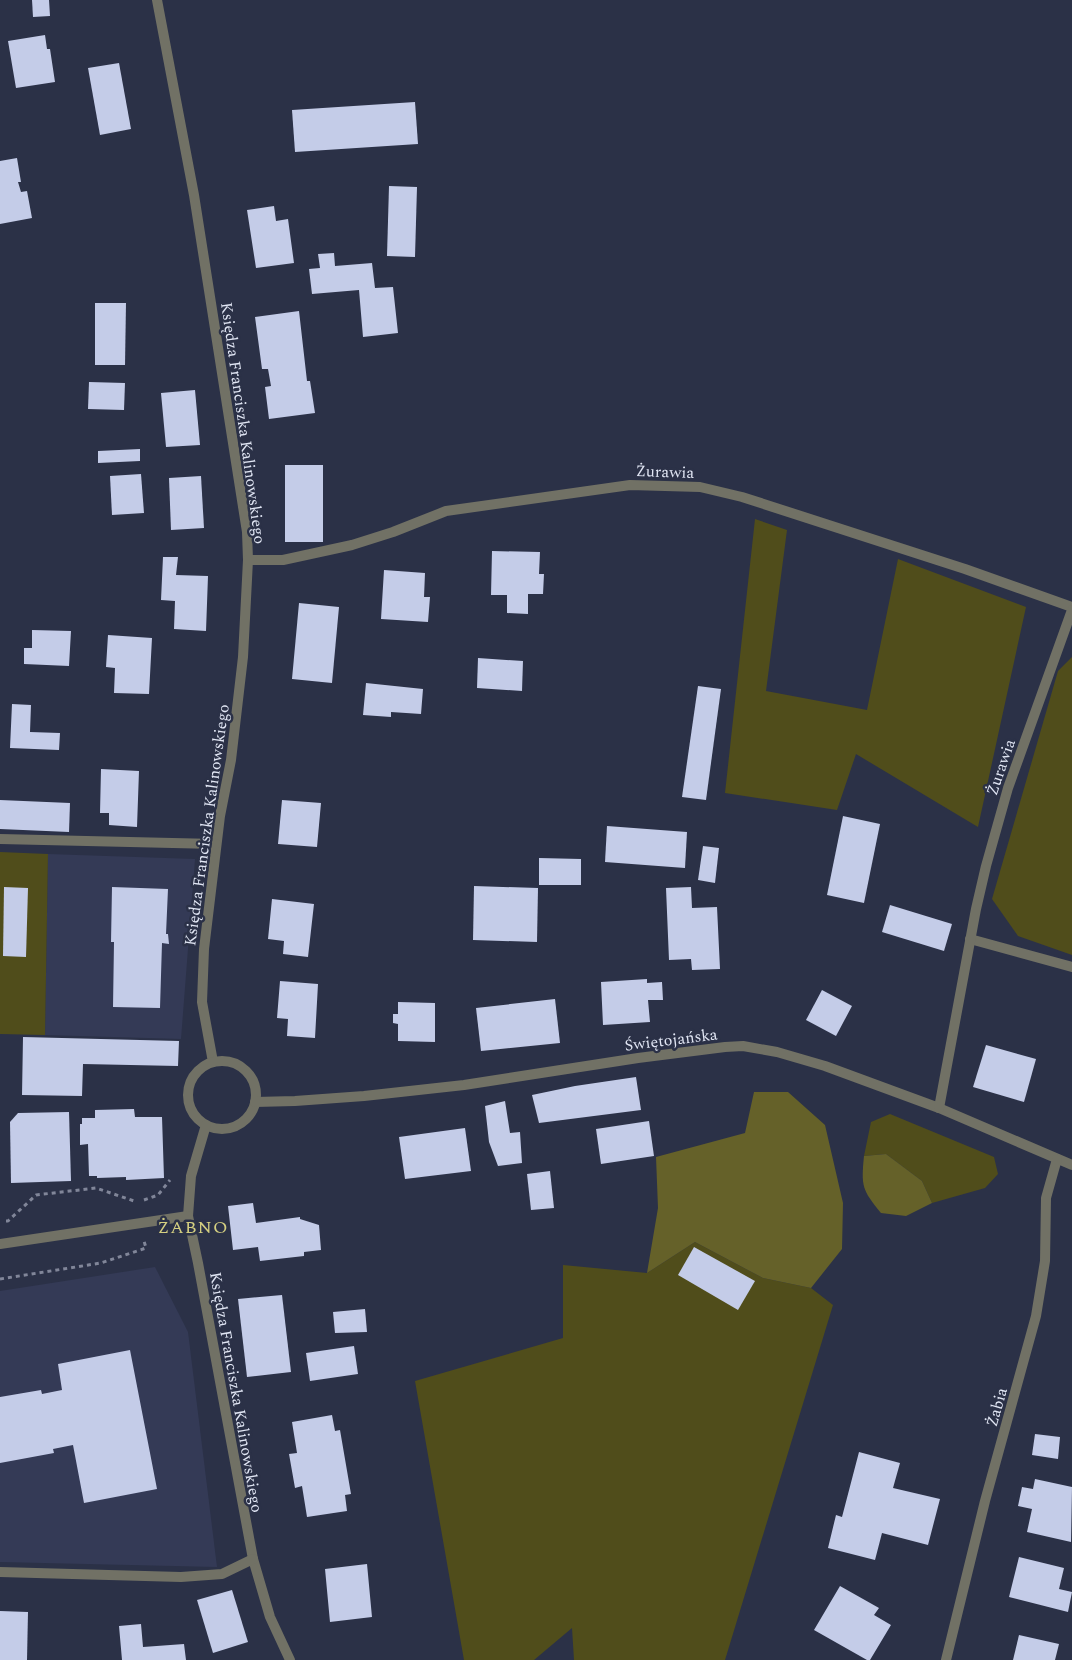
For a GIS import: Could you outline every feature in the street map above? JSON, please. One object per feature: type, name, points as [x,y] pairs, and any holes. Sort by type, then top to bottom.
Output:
[{"type":"street","name":"Księdza Franciszka Kalinowskiego","points":[[157,0],[196,205],[247,532],[248,560],[243,657],[231,760],[216,844],[204,950],[202,1002],[212,1062]]},
{"type":"street","name":"Żurawia","points":[[248,560],[283,560],[352,545],[394,532],[446,511],[630,485],[700,487],[742,497],[965,569],[1072,608],[1008,788],[986,866],[938,1108]]},
{"type":"street","points":[[0,839],[216,844]]},
{"type":"street","points":[[970,939],[1072,968]]},
{"type":"street","name":"Świętojańska","points":[[256,1102],[356,1097],[437,1088],[638,1058],[743,1046],[777,1052],[825,1066],[938,1108],[1072,1165]]},
{"type":"street","points":[[212,1062],[230,1062],[245,1070],[254,1084],[256,1102],[249,1116],[237,1126],[221,1130],[206,1126],[191,1111],[188,1091],[196,1073],[212,1062]]},
{"type":"street","name":"Księdza Franciszka Kalinowskiego","points":[[206,1126],[191,1176],[188,1216],[253,1559],[270,1617],[290,1660]]},
{"type":"street","name":"Żabia","points":[[946,1660],[985,1501],[1036,1316],[1045,1261],[1046,1198],[1057,1159]]},
{"type":"street","points":[[0,1244],[188,1216]]},
{"type":"street","points":[[0,1572],[181,1577],[222,1574],[253,1559]]},
{"type":"path","points":[[0,1222],[8,1220],[36,1195],[96,1188],[138,1202]]},
{"type":"shaded area","points":[[755,519],[787,530],[766,691],[867,710],[898,559],[1026,607],[978,827],[856,754],[837,810],[725,793]]},
{"type":"shaded area","points":[[1072,657],[1072,955],[1018,936],[992,899],[1058,671]]},
{"type":"shaded area","points":[[0,852],[48,854],[45,1035],[0,1034]]},
{"type":"shaded area","points":[[48,854],[195,859],[181,1039],[45,1035]]},
{"type":"shaded area","points":[[754,1092],[788,1092],[825,1125],[843,1203],[842,1249],[811,1288],[763,1278],[695,1242],[647,1273],[658,1208],[656,1157],[745,1133]]},
{"type":"shaded area","points":[[890,1114],[994,1157],[998,1174],[985,1188],[932,1203],[922,1181],[886,1154],[864,1156],[871,1122]]},
{"type":"shaded area","points":[[886,1154],[922,1181],[932,1203],[906,1216],[881,1213],[866,1193],[863,1181],[863,1166],[864,1156]]},
{"type":"shaded area","points":[[695,1242],[763,1278],[811,1288],[833,1305],[725,1660],[574,1660],[572,1628],[534,1660],[464,1660],[415,1381],[563,1338],[563,1265],[647,1273]]},
{"type":"shaded area","points":[[155,1267],[188,1332],[217,1567],[0,1562],[0,1291]]},
{"type":"building","points":[[32,0],[49,0],[50,16],[33,17]]},
{"type":"building","points":[[45,35],[47,49],[50,49],[55,82],[16,88],[8,41]]},
{"type":"building","points":[[119,63],[131,129],[100,135],[88,68]]},
{"type":"building","points":[[415,102],[418,144],[295,152],[292,110]]},
{"type":"building","points":[[17,158],[21,182],[18,182],[21,192],[27,191],[32,218],[0,224],[0,161]]},
{"type":"building","points":[[389,186],[417,187],[415,257],[387,256]]},
{"type":"building","points":[[274,206],[276,221],[288,219],[294,263],[256,268],[247,210]]},
{"type":"building","points":[[334,253],[335,266],[372,263],[375,288],[393,287],[398,333],[363,337],[359,290],[312,294],[309,269],[320,268],[318,254]]},
{"type":"building","points":[[95,303],[126,303],[125,365],[95,365]]},
{"type":"building","points":[[299,311],[307,381],[310,381],[315,413],[269,419],[265,387],[271,386],[268,369],[262,369],[255,317]]},
{"type":"building","points":[[89,382],[125,383],[124,410],[88,409]]},
{"type":"building","points":[[195,390],[200,445],[166,447],[161,393]]},
{"type":"building","points":[[140,449],[140,461],[98,463],[98,451]]},
{"type":"building","points":[[285,465],[323,465],[323,542],[285,542]]},
{"type":"building","points":[[141,474],[144,513],[112,515],[110,476]]},
{"type":"building","points":[[201,476],[204,528],[171,530],[169,478]]},
{"type":"building","points":[[492,551],[540,552],[539,574],[544,574],[543,594],[528,594],[528,614],[507,613],[507,595],[491,595]]},
{"type":"building","points":[[163,557],[178,557],[176,575],[208,576],[206,631],[174,629],[175,601],[161,600]]},
{"type":"building","points":[[384,570],[425,573],[424,597],[430,597],[428,622],[381,619]]},
{"type":"building","points":[[299,603],[339,607],[332,683],[292,679]]},
{"type":"building","points":[[32,630],[71,631],[69,666],[24,664],[24,648],[32,648]]},
{"type":"building","points":[[108,635],[152,638],[149,694],[114,693],[115,668],[106,667]]},
{"type":"building","points":[[478,658],[523,661],[522,691],[477,688]]},
{"type":"building","points":[[366,683],[423,689],[421,714],[391,712],[391,717],[363,715]]},
{"type":"building","points":[[698,686],[721,689],[706,800],[682,797]]},
{"type":"building","points":[[12,704],[31,705],[30,732],[60,733],[59,750],[10,748]]},
{"type":"building","points":[[101,769],[139,771],[137,827],[109,825],[109,813],[100,813]]},
{"type":"building","points":[[0,800],[70,803],[69,832],[0,829]]},
{"type":"building","points":[[282,800],[321,803],[317,847],[278,844]]},
{"type":"building","points":[[843,816],[880,824],[864,903],[827,895]]},
{"type":"building","points":[[607,826],[687,832],[685,868],[605,862]]},
{"type":"building","points":[[703,846],[719,848],[715,883],[698,880]]},
{"type":"building","points":[[539,858],[581,859],[581,885],[539,885]]},
{"type":"building","points":[[474,886],[538,888],[537,942],[473,940]]},
{"type":"building","points":[[4,887],[28,888],[26,957],[3,956]]},
{"type":"building","points":[[112,887],[168,889],[166,934],[168,934],[169,944],[162,943],[160,1008],[113,1007],[114,942],[111,942]]},
{"type":"building","points":[[691,887],[692,908],[717,907],[720,969],[692,970],[691,959],[669,960],[666,888]]},
{"type":"building","points":[[272,899],[314,904],[308,957],[283,954],[284,941],[268,939]]},
{"type":"building","points":[[890,905],[952,924],[944,951],[882,932]]},
{"type":"building","points":[[647,979],[647,983],[662,982],[663,1000],[648,1000],[650,1022],[603,1025],[601,982]]},
{"type":"building","points":[[280,981],[318,984],[315,1038],[287,1036],[288,1019],[277,1018]]},
{"type":"building","points":[[822,990],[852,1006],[836,1036],[806,1020]]},
{"type":"building","points":[[555,999],[560,1043],[481,1051],[476,1008]]},
{"type":"building","points":[[398,1002],[435,1003],[435,1042],[398,1041],[398,1024],[393,1023],[393,1014],[398,1014]]},
{"type":"building","points":[[23,1037],[179,1041],[178,1066],[83,1064],[82,1096],[22,1095]]},
{"type":"building","points":[[986,1045],[1036,1059],[1024,1102],[973,1087]]},
{"type":"building","points":[[636,1077],[641,1110],[539,1123],[532,1095],[575,1086]]},
{"type":"building","points":[[505,1101],[510,1133],[520,1132],[522,1163],[498,1166],[489,1142],[485,1106]]},
{"type":"building","points":[[134,1109],[135,1117],[162,1117],[164,1178],[126,1180],[126,1177],[97,1178],[97,1176],[89,1176],[88,1144],[80,1145],[80,1124],[82,1124],[82,1118],[95,1118],[95,1110]]},
{"type":"building","points":[[69,1112],[71,1181],[11,1183],[10,1122],[18,1113]]},
{"type":"building","points":[[649,1121],[654,1156],[601,1164],[596,1129]]},
{"type":"building","points":[[465,1128],[471,1171],[405,1179],[399,1137]]},
{"type":"building","points":[[550,1171],[554,1208],[531,1210],[527,1174]]},
{"type":"building","points":[[253,1203],[256,1223],[300,1217],[300,1219],[319,1225],[321,1250],[304,1252],[304,1256],[260,1261],[258,1247],[233,1250],[228,1206]]},
{"type":"building","points":[[694,1247],[755,1281],[738,1310],[678,1275]]},
{"type":"building","points":[[282,1295],[291,1372],[247,1377],[238,1299]]},
{"type":"building","points":[[365,1309],[367,1332],[335,1333],[333,1312]]},
{"type":"building","points":[[354,1346],[358,1374],[310,1381],[306,1353]]},
{"type":"building","points":[[130,1350],[157,1489],[84,1503],[73,1445],[53,1449],[54,1453],[0,1463],[0,1397],[41,1390],[42,1394],[62,1390],[58,1364]]},
{"type":"building","points":[[332,1415],[335,1431],[340,1430],[351,1494],[345,1495],[347,1511],[307,1517],[302,1486],[295,1488],[289,1454],[297,1453],[292,1422]]},
{"type":"building","points":[[1035,1434],[1060,1437],[1058,1459],[1032,1455]]},
{"type":"building","points":[[859,1452],[900,1463],[893,1488],[940,1499],[928,1545],[882,1533],[875,1560],[828,1548],[836,1515],[842,1517]]},
{"type":"building","points":[[1035,1479],[1072,1487],[1071,1542],[1027,1532],[1032,1509],[1018,1506],[1022,1487],[1033,1489]]},
{"type":"building","points":[[1019,1557],[1064,1568],[1059,1589],[1072,1592],[1068,1612],[1009,1597]]},
{"type":"building","points":[[367,1564],[372,1617],[330,1622],[325,1569]]},
{"type":"building","points":[[840,1586],[879,1608],[874,1615],[891,1625],[870,1660],[814,1630]]},
{"type":"building","points":[[232,1590],[248,1642],[213,1653],[197,1600]]},
{"type":"building","points":[[0,1611],[28,1612],[27,1660],[0,1660]]},
{"type":"building","points":[[141,1624],[143,1647],[184,1644],[186,1660],[122,1660],[119,1626]]},
{"type":"building","points":[[1019,1635],[1059,1644],[1055,1660],[1013,1660]]},
{"type":"district","name":"ŻABNO","points":[[193,1227]]}]
